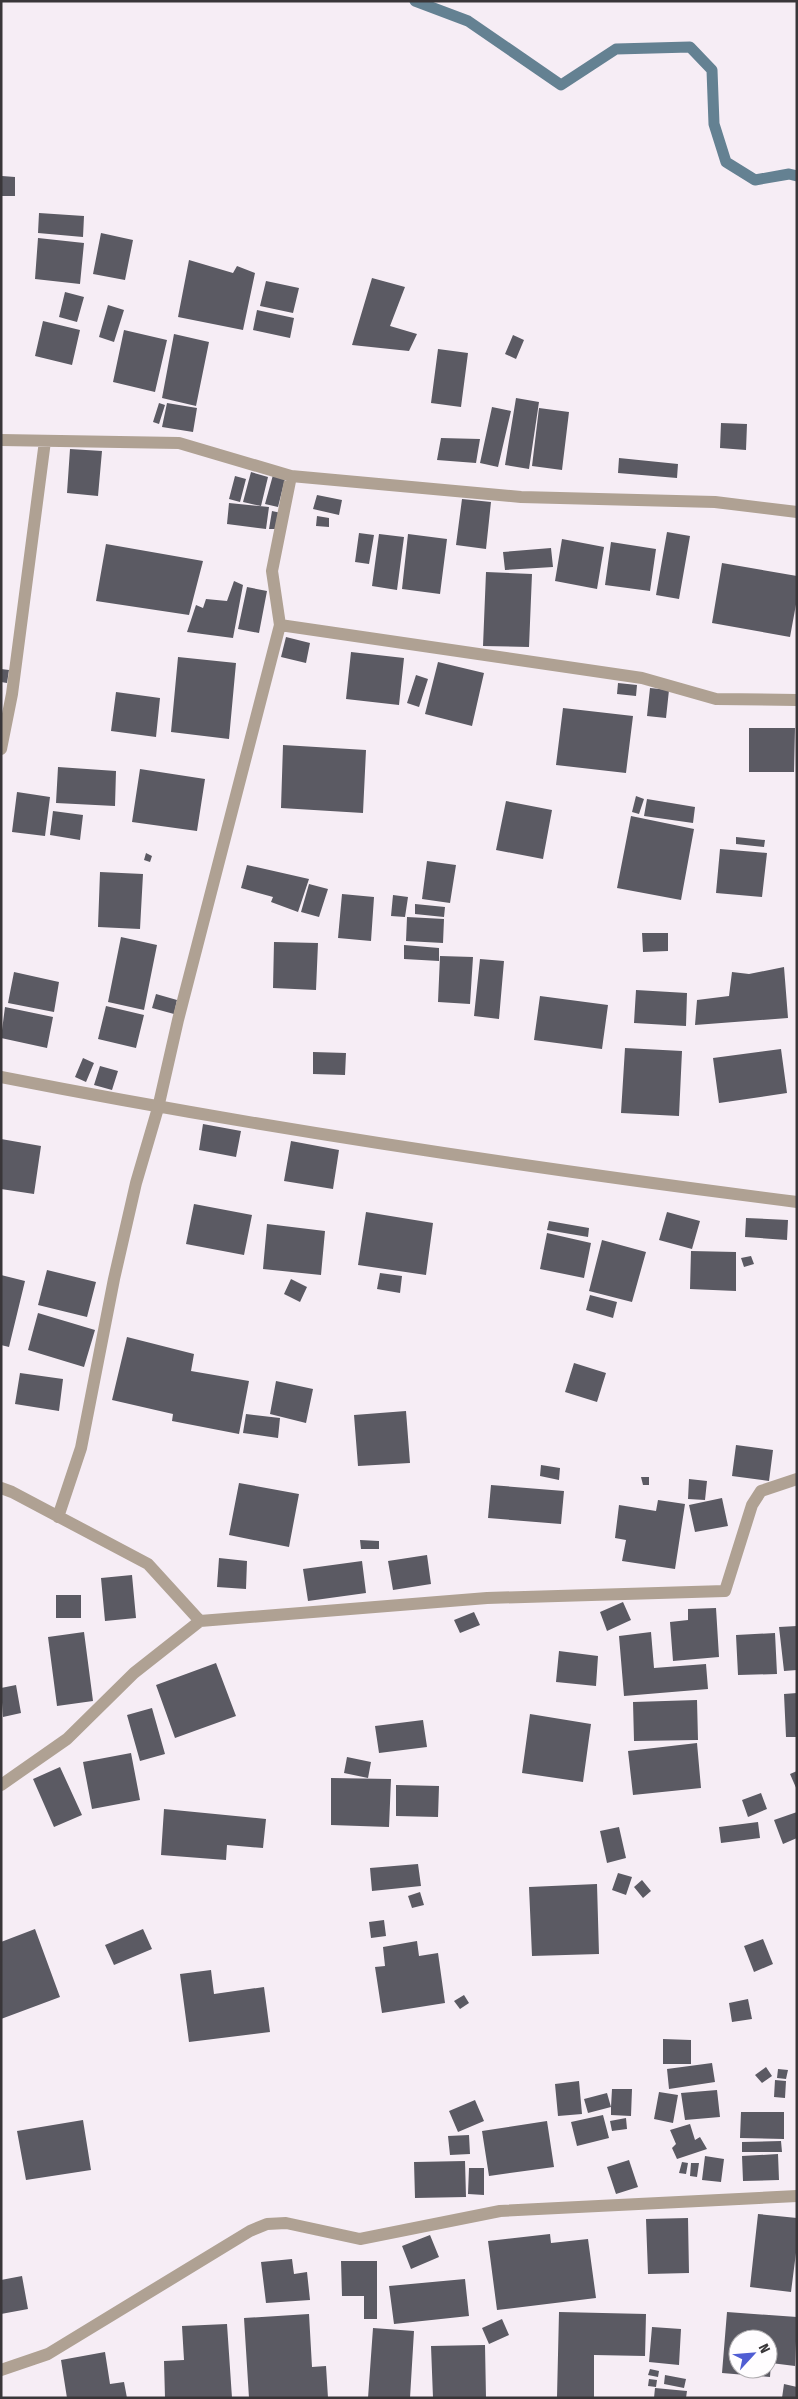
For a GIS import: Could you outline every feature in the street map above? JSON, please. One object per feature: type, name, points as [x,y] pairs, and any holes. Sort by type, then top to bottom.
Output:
[{"type":"street","points":[[1,440],[179,443],[291,476],[521,497],[715,502],[797,512]]},
{"type":"street","points":[[1,749],[12,694],[45,441]]},
{"type":"street","points":[[58,1517],[81,1448],[116,1269],[136,1183],[158,1108],[178,1020],[280,625],[272,571],[291,476]]},
{"type":"street","points":[[280,625],[642,678],[716,699],[797,700]]},
{"type":"street","points":[[1,1078],[158,1108],[572,1174],[797,1202]]},
{"type":"street","points":[[1,1785],[67,1739],[134,1673],[200,1621],[488,1598],[724,1591],[752,1505],[762,1491],[797,1479]]},
{"type":"street","points":[[1,1488],[148,1564],[200,1621]]},
{"type":"street","points":[[1,2370],[48,2354],[250,2231],[266,2224],[286,2223],[360,2238],[500,2211],[797,2196]]},
{"type":"building","points":[[2,176],[15,177],[15,196],[2,196]]},
{"type":"building","points":[[39,213],[84,216],[83,237],[38,233]]},
{"type":"building","points":[[101,233],[133,240],[125,280],[93,274]]},
{"type":"building","points":[[38,238],[84,243],[80,284],[35,279]]},
{"type":"building","points":[[189,260],[233,273],[237,266],[255,273],[243,330],[178,317]]},
{"type":"building","points":[[372,278],[405,287],[390,326],[417,334],[409,351],[352,345]]},
{"type":"building","points":[[266,281],[299,288],[293,313],[260,306]]},
{"type":"building","points":[[65,292],[84,297],[77,322],[59,317]]},
{"type":"building","points":[[108,305],[124,310],[114,342],[99,337]]},
{"type":"building","points":[[257,310],[294,318],[290,338],[253,330]]},
{"type":"building","points":[[43,321],[80,330],[72,365],[35,356]]},
{"type":"building","points":[[124,330],[167,340],[155,392],[113,382]]},
{"type":"building","points":[[174,334],[209,342],[196,406],[162,398]]},
{"type":"building","points":[[513,335],[524,340],[516,359],[505,354]]},
{"type":"building","points":[[438,349],[468,353],[461,407],[431,403]]},
{"type":"building","points":[[516,398],[539,402],[529,469],[505,465]]},
{"type":"building","points":[[159,403],[165,405],[159,424],[153,422]]},
{"type":"building","points":[[167,403],[197,408],[193,432],[162,427]]},
{"type":"building","points":[[492,407],[511,411],[498,467],[480,463]]},
{"type":"building","points":[[539,408],[569,412],[562,470],[532,466]]},
{"type":"building","points":[[721,423],[747,424],[746,450],[720,448]]},
{"type":"building","points":[[441,438],[480,439],[476,463],[437,460]]},
{"type":"building","points":[[70,449],[102,451],[98,496],[67,493]]},
{"type":"building","points":[[619,458],[678,464],[677,478],[618,473]]},
{"type":"building","points":[[251,472],[268,477],[261,506],[243,502]]},
{"type":"building","points":[[273,475],[285,479],[278,507],[265,504]]},
{"type":"building","points":[[235,476],[246,479],[240,502],[229,499]]},
{"type":"building","points":[[317,495],[342,500],[339,515],[313,509]]},
{"type":"building","points":[[462,499],[491,502],[486,549],[456,545]]},
{"type":"building","points":[[229,503],[269,507],[266,529],[227,524]]},
{"type":"building","points":[[272,511],[281,513],[278,529],[269,529]]},
{"type":"building","points":[[317,516],[329,518],[329,527],[316,526]]},
{"type":"building","points":[[667,532],[690,536],[679,599],[656,595]]},
{"type":"building","points":[[359,533],[374,535],[369,564],[355,562]]},
{"type":"building","points":[[379,534],[404,537],[397,590],[372,586]]},
{"type":"building","points":[[408,534],[447,539],[440,594],[402,589]]},
{"type":"building","points":[[562,539],[604,547],[597,589],[555,581]]},
{"type":"building","points":[[611,542],[656,549],[650,591],[605,585]]},
{"type":"building","points":[[106,544],[203,561],[189,615],[96,601]]},
{"type":"building","points":[[551,548],[553,567],[505,570],[503,552]]},
{"type":"building","points":[[722,563],[797,576],[797,599],[790,637],[712,623]]},
{"type":"building","points":[[486,572],[532,574],[529,647],[483,646]]},
{"type":"building","points":[[234,581],[243,585],[233,638],[187,632],[196,605],[203,608],[206,599],[227,601]]},
{"type":"building","points":[[247,587],[267,591],[259,633],[238,629]]},
{"type":"building","points":[[286,637],[310,643],[306,663],[281,657]]},
{"type":"building","points":[[351,652],[404,658],[399,705],[346,699]]},
{"type":"building","points":[[178,657],[236,663],[229,739],[171,732]]},
{"type":"building","points":[[438,662],[484,673],[472,726],[425,714]]},
{"type":"building","points":[[1,669],[9,670],[7,683],[1,682]]},
{"type":"building","points":[[416,675],[428,679],[419,707],[407,703]]},
{"type":"building","points":[[618,683],[637,685],[636,696],[617,694]]},
{"type":"building","points":[[650,688],[669,690],[666,718],[647,716]]},
{"type":"building","points":[[116,692],[160,698],[156,737],[111,731]]},
{"type":"building","points":[[563,708],[633,716],[626,773],[556,765]]},
{"type":"building","points":[[749,728],[795,728],[794,772],[749,772]]},
{"type":"building","points":[[283,745],[366,750],[363,813],[281,808]]},
{"type":"building","points":[[58,767],[116,771],[115,806],[56,803]]},
{"type":"building","points":[[140,769],[205,779],[197,831],[132,822]]},
{"type":"building","points":[[17,792],[50,797],[45,836],[12,832]]},
{"type":"building","points":[[636,796],[644,799],[639,814],[632,812]]},
{"type":"building","points":[[647,799],[695,807],[693,823],[644,816]]},
{"type":"building","points":[[506,801],[552,810],[543,859],[496,850]]},
{"type":"building","points":[[53,811],[83,815],[80,840],[50,835]]},
{"type":"building","points":[[631,816],[694,829],[681,900],[617,888]]},
{"type":"building","points":[[736,837],[765,840],[764,847],[736,844]]},
{"type":"building","points":[[720,849],[767,853],[762,897],[716,893]]},
{"type":"building","points":[[146,853],[152,856],[150,862],[144,860]]},
{"type":"building","points":[[427,861],[456,865],[450,903],[422,899]]},
{"type":"building","points":[[247,865],[309,879],[298,912],[271,902],[273,897],[241,888]]},
{"type":"building","points":[[100,872],[143,874],[140,929],[98,927]]},
{"type":"building","points":[[309,884],[328,889],[319,917],[301,912]]},
{"type":"building","points":[[342,894],[374,897],[371,941],[338,938]]},
{"type":"building","points":[[393,895],[408,897],[405,917],[391,916]]},
{"type":"building","points":[[415,904],[445,907],[444,917],[415,914]]},
{"type":"building","points":[[407,917],[444,919],[443,943],[406,941]]},
{"type":"building","points":[[642,933],[668,933],[668,951],[643,952]]},
{"type":"building","points":[[121,937],[157,945],[144,1010],[108,1002]]},
{"type":"building","points":[[274,942],[318,943],[316,990],[273,988]]},
{"type":"building","points":[[404,945],[439,948],[439,961],[404,959]]},
{"type":"building","points":[[440,956],[473,957],[470,1004],[438,1002]]},
{"type":"building","points":[[480,959],[504,961],[499,1019],[474,1016]]},
{"type":"building","points":[[784,967],[788,1018],[695,1025],[697,1000],[729,996],[732,972],[749,974]]},
{"type":"building","points":[[14,972],[59,982],[54,1012],[8,1003]]},
{"type":"building","points":[[636,990],[687,993],[686,1026],[634,1023]]},
{"type":"building","points":[[156,994],[177,1000],[174,1014],[152,1008]]},
{"type":"building","points":[[540,996],[608,1005],[602,1049],[534,1040]]},
{"type":"building","points":[[106,1006],[144,1015],[136,1048],[98,1039]]},
{"type":"building","points":[[5,1007],[53,1017],[47,1048],[1,1038]]},
{"type":"building","points":[[625,1048],[682,1051],[679,1116],[621,1113]]},
{"type":"building","points":[[781,1049],[787,1093],[719,1103],[713,1058]]},
{"type":"building","points":[[313,1052],[346,1053],[345,1075],[313,1074]]},
{"type":"building","points":[[83,1058],[94,1063],[86,1082],[75,1077]]},
{"type":"building","points":[[100,1066],[118,1071],[112,1090],[94,1085]]},
{"type":"building","points":[[203,1124],[241,1131],[236,1157],[199,1150]]},
{"type":"building","points":[[1,1139],[41,1146],[34,1194],[1,1189]]},
{"type":"building","points":[[291,1141],[339,1150],[333,1189],[284,1181]]},
{"type":"building","points":[[194,1204],[252,1215],[244,1255],[186,1244]]},
{"type":"building","points":[[366,1212],[433,1223],[426,1275],[358,1265]]},
{"type":"building","points":[[667,1212],[700,1221],[692,1249],[659,1240]]},
{"type":"building","points":[[746,1218],[788,1220],[787,1240],[745,1237]]},
{"type":"building","points":[[549,1221],[589,1228],[588,1237],[547,1230]]},
{"type":"building","points":[[267,1224],[325,1231],[321,1275],[263,1269]]},
{"type":"building","points":[[547,1233],[591,1243],[584,1278],[540,1269]]},
{"type":"building","points":[[602,1240],[646,1252],[632,1302],[589,1291]]},
{"type":"building","points":[[691,1251],[736,1252],[736,1291],[690,1289]]},
{"type":"building","points":[[751,1256],[754,1264],[744,1267],[741,1258]]},
{"type":"building","points":[[47,1270],[96,1282],[87,1317],[38,1305]]},
{"type":"building","points":[[380,1273],[402,1276],[400,1293],[377,1289]]},
{"type":"building","points":[[1,1275],[25,1281],[9,1347],[1,1345]]},
{"type":"building","points":[[291,1279],[307,1287],[300,1302],[284,1294]]},
{"type":"building","points":[[590,1295],[617,1302],[613,1318],[586,1310]]},
{"type":"building","points":[[38,1313],[95,1330],[84,1367],[28,1350]]},
{"type":"building","points":[[127,1337],[194,1354],[191,1371],[249,1381],[239,1434],[172,1421],[173,1414],[112,1400]]},
{"type":"building","points":[[574,1363],[606,1373],[597,1402],[565,1392]]},
{"type":"building","points":[[20,1373],[63,1379],[59,1411],[15,1404]]},
{"type":"building","points":[[276,1381],[313,1389],[306,1423],[270,1414]]},
{"type":"building","points":[[406,1411],[410,1463],[358,1466],[354,1415]]},
{"type":"building","points":[[246,1414],[280,1418],[278,1438],[243,1433]]},
{"type":"building","points":[[736,1445],[773,1450],[769,1481],[732,1476]]},
{"type":"building","points":[[541,1465],[560,1468],[559,1480],[540,1476]]},
{"type":"building","points":[[641,1477],[649,1477],[649,1485],[643,1485]]},
{"type":"building","points":[[689,1479],[707,1481],[705,1500],[688,1499]]},
{"type":"building","points":[[239,1483],[299,1494],[289,1547],[229,1535]]},
{"type":"building","points":[[491,1485],[564,1491],[561,1524],[488,1518]]},
{"type":"building","points":[[722,1498],[728,1526],[695,1532],[689,1505]]},
{"type":"building","points":[[658,1500],[685,1504],[675,1569],[622,1561],[626,1540],[615,1538],[619,1505],[656,1511]]},
{"type":"building","points":[[360,1540],[379,1541],[379,1549],[361,1549]]},
{"type":"building","points":[[427,1555],[431,1584],[393,1590],[388,1561]]},
{"type":"building","points":[[219,1558],[247,1561],[246,1589],[217,1587]]},
{"type":"building","points":[[362,1561],[366,1593],[308,1601],[303,1569]]},
{"type":"building","points":[[132,1575],[136,1618],[105,1621],[101,1578]]},
{"type":"building","points":[[56,1595],[81,1595],[81,1618],[56,1618]]},
{"type":"building","points":[[623,1602],[631,1620],[607,1631],[600,1612]]},
{"type":"building","points":[[716,1608],[719,1657],[673,1661],[670,1622],[688,1620],[688,1609]]},
{"type":"building","points":[[474,1612],[480,1625],[460,1633],[454,1620]]},
{"type":"building","points":[[797,1626],[797,1670],[784,1671],[779,1627]]},
{"type":"building","points":[[84,1632],[93,1701],[57,1706],[48,1637]]},
{"type":"building","points":[[651,1632],[654,1668],[706,1664],[708,1689],[624,1696],[619,1636]]},
{"type":"building","points":[[775,1633],[777,1674],[738,1675],[736,1635]]},
{"type":"building","points":[[559,1651],[598,1656],[596,1686],[556,1682]]},
{"type":"building","points":[[216,1663],[236,1716],[175,1738],[156,1685]]},
{"type":"building","points":[[16,1685],[21,1713],[3,1717],[1,1688]]},
{"type":"building","points":[[797,1693],[797,1737],[786,1737],[784,1694]]},
{"type":"building","points":[[697,1700],[698,1740],[634,1741],[633,1702]]},
{"type":"building","points":[[152,1708],[165,1754],[140,1761],[127,1715]]},
{"type":"building","points":[[530,1714],[591,1724],[583,1782],[522,1773]]},
{"type":"building","points":[[423,1720],[427,1747],[379,1753],[375,1726]]},
{"type":"building","points":[[697,1743],[701,1788],[633,1795],[628,1751]]},
{"type":"building","points":[[131,1753],[140,1800],[92,1809],[83,1762]]},
{"type":"building","points":[[347,1757],[371,1762],[368,1778],[344,1773]]},
{"type":"building","points":[[60,1767],[82,1815],[54,1827],[33,1779]]},
{"type":"building","points":[[797,1771],[797,1790],[790,1774]]},
{"type":"building","points":[[331,1778],[391,1779],[389,1827],[331,1825]]},
{"type":"building","points":[[396,1785],[439,1786],[438,1817],[396,1816]]},
{"type":"building","points":[[761,1793],[767,1809],[748,1817],[742,1800]]},
{"type":"building","points":[[164,1809],[266,1819],[263,1848],[227,1845],[226,1860],[161,1855]]},
{"type":"building","points":[[797,1812],[797,1838],[783,1844],[774,1820]]},
{"type":"building","points":[[758,1822],[760,1838],[721,1843],[719,1827]]},
{"type":"building","points":[[619,1827],[626,1858],[607,1863],[600,1831]]},
{"type":"building","points":[[418,1864],[421,1886],[372,1891],[370,1868]]},
{"type":"building","points":[[618,1873],[632,1877],[626,1895],[612,1890]]},
{"type":"building","points":[[642,1880],[651,1891],[643,1898],[634,1887]]},
{"type":"building","points":[[597,1884],[599,1954],[532,1956],[529,1887]]},
{"type":"building","points":[[420,1892],[424,1905],[412,1908],[408,1896]]},
{"type":"building","points":[[384,1920],[386,1936],[371,1938],[369,1922]]},
{"type":"building","points":[[35,1929],[60,1997],[1,2019],[1,1942]]},
{"type":"building","points":[[143,1929],[152,1949],[114,1965],[105,1945]]},
{"type":"building","points":[[763,1939],[773,1964],[754,1972],[744,1946]]},
{"type":"building","points":[[417,1941],[419,1956],[438,1953],[445,2003],[382,2013],[375,1967],[385,1966],[383,1947]]},
{"type":"building","points":[[211,1970],[214,1994],[264,1987],[270,2032],[189,2042],[180,1974]]},
{"type":"building","points":[[464,1995],[469,2003],[460,2009],[454,2001]]},
{"type":"building","points":[[748,1999],[752,2019],[732,2022],[729,2003]]},
{"type":"building","points":[[663,2039],[691,2040],[691,2064],[663,2064]]},
{"type":"building","points":[[712,2063],[715,2082],[669,2089],[667,2069]]},
{"type":"building","points":[[766,2067],[772,2076],[762,2083],[755,2075]]},
{"type":"building","points":[[778,2069],[788,2070],[786,2079],[777,2078]]},
{"type":"building","points":[[775,2080],[786,2081],[785,2098],[774,2097]]},
{"type":"building","points":[[579,2081],[582,2114],[558,2116],[555,2084]]},
{"type":"building","points":[[612,2089],[632,2089],[631,2116],[611,2115]]},
{"type":"building","points":[[717,2090],[720,2117],[685,2120],[681,2093]]},
{"type":"building","points":[[659,2092],[678,2095],[673,2123],[654,2119]]},
{"type":"building","points":[[607,2093],[611,2107],[588,2113],[584,2099]]},
{"type":"building","points":[[475,2100],[484,2121],[458,2132],[449,2111]]},
{"type":"building","points":[[741,2112],[784,2112],[784,2139],[740,2138]]},
{"type":"building","points":[[603,2115],[609,2138],[577,2146],[571,2122]]},
{"type":"building","points":[[626,2118],[627,2129],[612,2131],[610,2121]]},
{"type":"building","points":[[83,2120],[91,2170],[26,2180],[17,2131]]},
{"type":"building","points":[[547,2121],[554,2167],[489,2176],[482,2131]]},
{"type":"building","points":[[690,2124],[695,2140],[700,2137],[707,2149],[677,2159],[672,2148],[676,2144],[670,2130]]},
{"type":"building","points":[[469,2135],[470,2154],[450,2155],[448,2136]]},
{"type":"building","points":[[781,2141],[782,2152],[742,2152],[742,2142]]},
{"type":"building","points":[[778,2154],[779,2180],[743,2181],[742,2156]]},
{"type":"building","points":[[705,2156],[724,2159],[721,2182],[702,2180]]},
{"type":"building","points":[[629,2160],[638,2187],[616,2194],[607,2167]]},
{"type":"building","points":[[465,2161],[466,2197],[415,2198],[414,2162]]},
{"type":"building","points":[[682,2162],[688,2163],[686,2174],[679,2173]]},
{"type":"building","points":[[691,2163],[699,2163],[697,2177],[690,2176]]},
{"type":"building","points":[[469,2168],[484,2168],[484,2195],[468,2194]]},
{"type":"building","points":[[758,2214],[797,2218],[797,2245],[791,2292],[750,2287]]},
{"type":"building","points":[[688,2218],[689,2273],[648,2274],[646,2219]]},
{"type":"building","points":[[550,2234],[551,2243],[588,2239],[596,2298],[497,2310],[488,2241]]},
{"type":"building","points":[[430,2235],[439,2257],[411,2269],[402,2246]]},
{"type":"building","points":[[292,2259],[294,2274],[307,2272],[310,2300],[266,2303],[261,2262]]},
{"type":"building","points":[[341,2261],[377,2261],[377,2319],[364,2319],[364,2296],[342,2296]]},
{"type":"building","points":[[22,2276],[28,2309],[1,2314],[1,2280]]},
{"type":"building","points":[[465,2279],[469,2316],[394,2324],[389,2286]]},
{"type":"building","points":[[559,2312],[646,2314],[645,2356],[594,2355],[594,2397],[557,2397]]},
{"type":"building","points":[[727,2312],[797,2317],[795,2366],[778,2364],[778,2329],[728,2329],[728,2374],[722,2373]]},
{"type":"building","points":[[309,2314],[312,2367],[326,2366],[328,2398],[249,2398],[244,2318]]},
{"type":"building","points":[[502,2319],[509,2335],[489,2344],[482,2328]]},
{"type":"building","points":[[227,2324],[232,2398],[165,2398],[164,2361],[184,2360],[182,2326]]},
{"type":"building","points":[[652,2327],[681,2329],[679,2365],[649,2362]]},
{"type":"building","points":[[373,2328],[414,2331],[410,2398],[368,2398]]},
{"type":"building","points":[[485,2345],[486,2398],[433,2398],[431,2346]]},
{"type":"building","points":[[105,2352],[110,2384],[124,2382],[127,2398],[67,2398],[61,2360]]},
{"type":"building","points":[[650,2369],[659,2371],[658,2377],[648,2375]]},
{"type":"building","points":[[665,2375],[686,2379],[684,2388],[664,2384]]},
{"type":"building","points":[[649,2379],[657,2380],[656,2387],[648,2386]]},
{"type":"building","points":[[784,2384],[797,2387],[797,2398],[782,2398]]},
{"type":"building","points":[[655,2388],[687,2391],[686,2398],[654,2398]]},
{"type":"waterway","points":[[415,1],[468,21],[561,85],[616,49],[690,47],[712,70],[714,124],[726,162],[755,180],[789,174],[797,176]]}]
